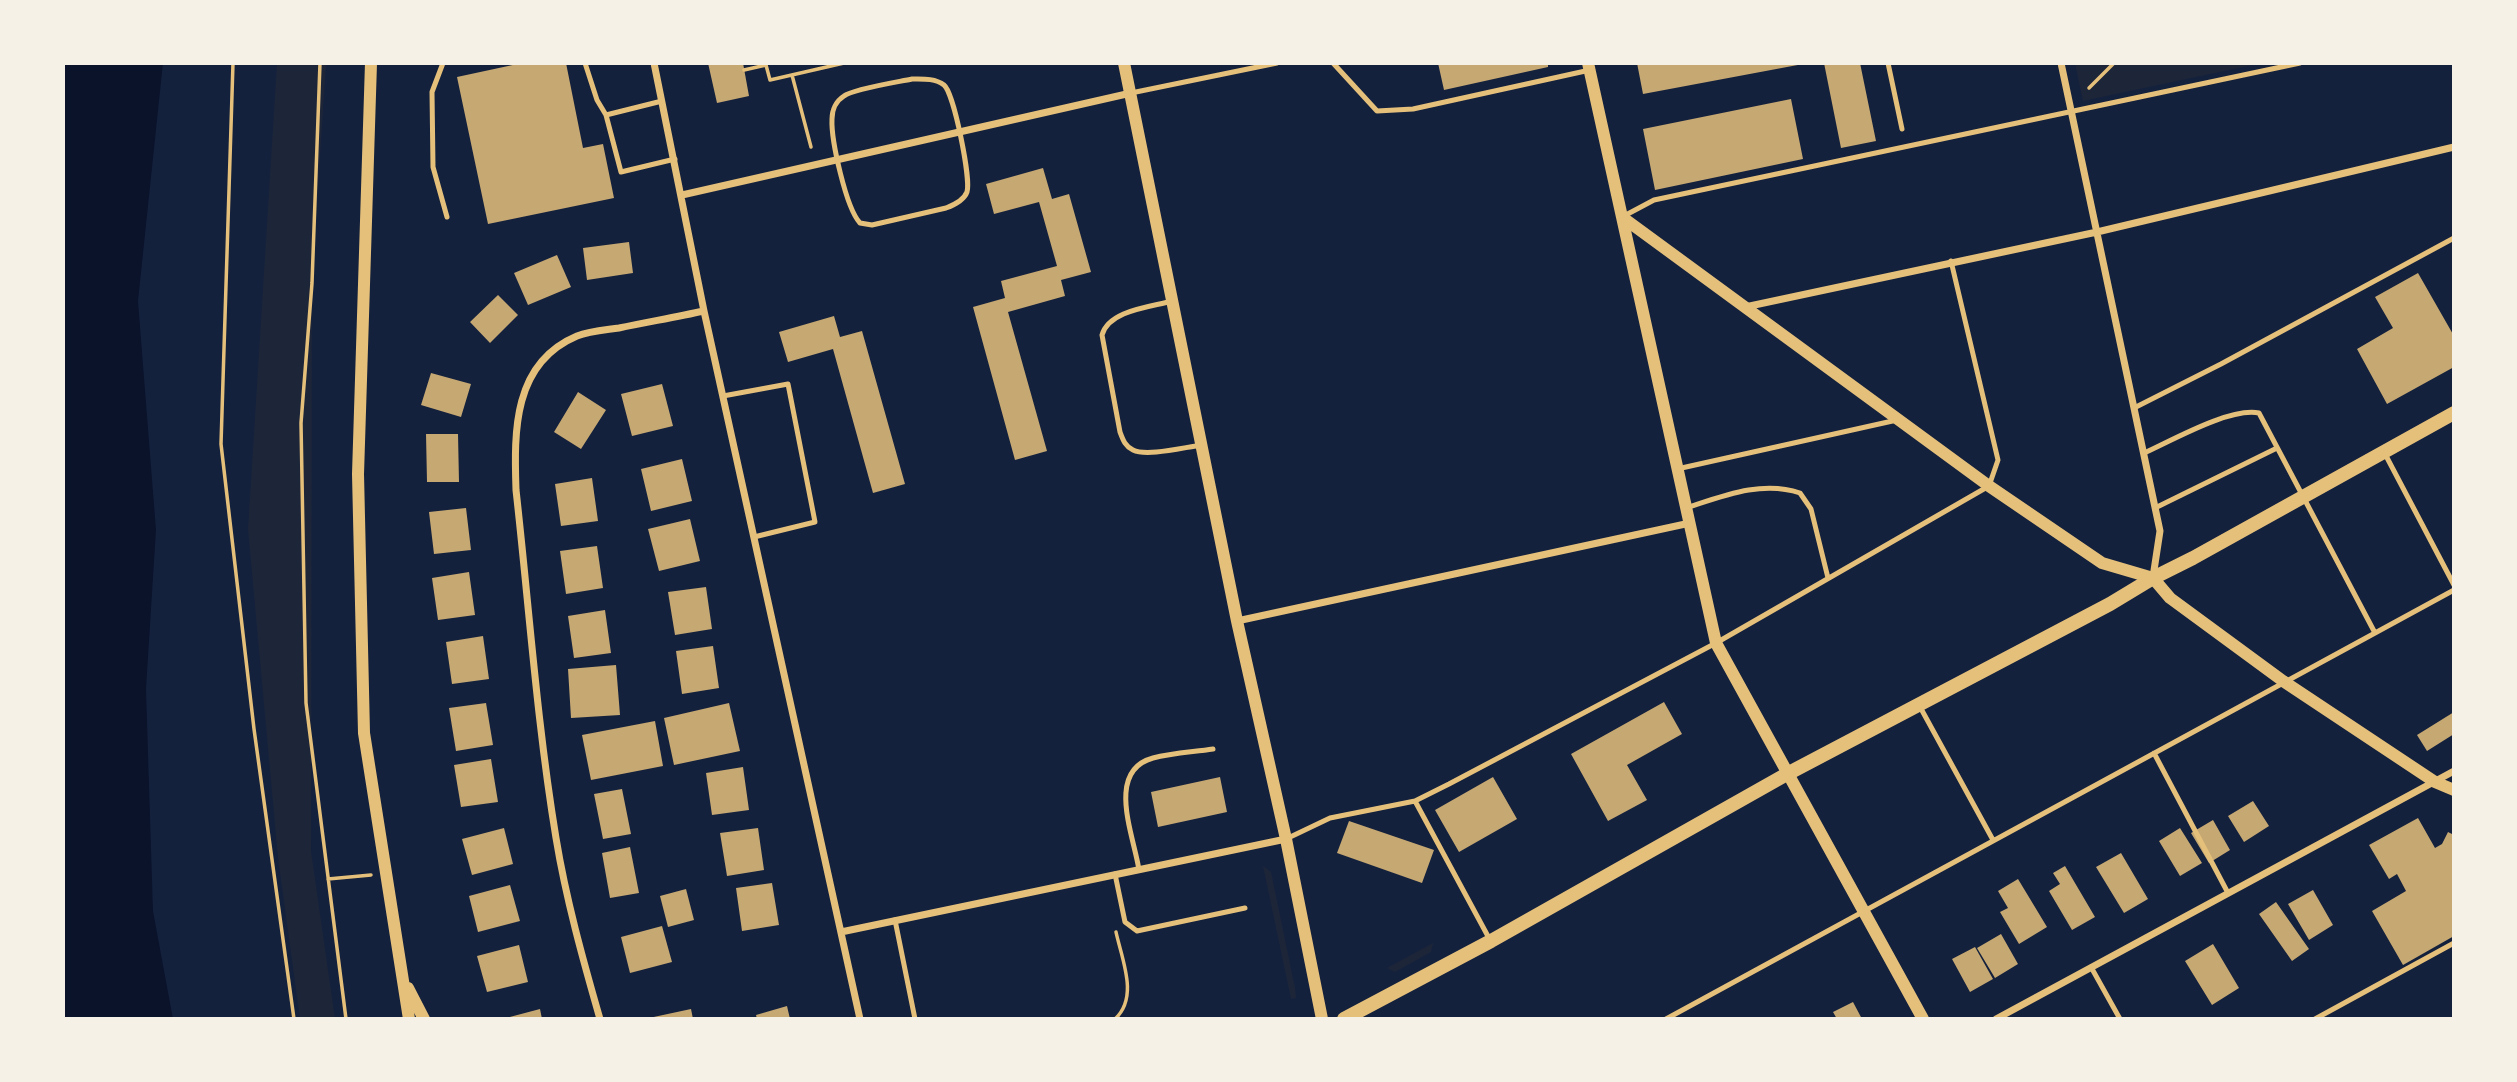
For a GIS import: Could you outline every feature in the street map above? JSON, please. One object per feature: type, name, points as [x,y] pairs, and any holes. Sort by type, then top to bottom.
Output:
[{"type":"main road","points":[[1344,1019],[1491,941],[1787,774],[2098,610],[2454,412]]},
{"type":"street","points":[[371,63],[358,474],[364,733],[409,1019]]},
{"type":"street","points":[[654,63],[704,311],[860,1019]]},
{"type":"street","points":[[1125,63],[1237,621],[1286,839],[1322,1019]]},
{"type":"street","points":[[2060,63],[2160,531],[2152,578]]},
{"type":"street","points":[[1589,67],[1716,642],[1923,1019]]},
{"type":"street","points":[[682,195],[1132,93]]},
{"type":"street","points":[[1745,307],[2097,232],[2454,147]]},
{"type":"street","points":[[1622,218],[1989,486],[2102,563],[2152,578],[2171,598],[2283,681],[2435,782],[2454,790]]},
{"type":"street","points":[[600,1019],[579,946],[556,841],[516,490],[518,412],[526,386],[540,365],[559,346],[579,335],[704,311]]},
{"type":"street","points":[[1237,621],[1690,523]]},
{"type":"street","points":[[1996,1019],[2454,771]]},
{"type":"street","points":[[841,932],[1286,839]]},
{"type":"street","points":[[402,978],[424,1019]]},
{"type":"lane","points":[[443,63],[432,92],[433,167],[447,217]]},
{"type":"lane","points":[[585,63],[597,100],[606,115],[621,172],[674,159]]},
{"type":"lane","points":[[1132,93],[1277,63]]},
{"type":"lane","points":[[1334,63],[1377,111],[1413,109],[1589,67]]},
{"type":"lane","points":[[1888,63],[1902,129]]},
{"type":"lane","points":[[1622,218],[1654,200],[2300,63]]},
{"type":"lane","points":[[912,79],[928,79],[945,86],[954,103],[968,178],[967,193],[956,204],[946,208],[872,225],[860,223],[850,208],[838,159],[832,119],[835,105],[845,94],[912,79]]},
{"type":"lane","points":[[606,115],[662,101]]},
{"type":"lane","points":[[2134,408],[2454,238]]},
{"type":"lane","points":[[1286,839],[1329,818],[1415,801],[1716,642],[1989,486],[1998,460],[1951,261]]},
{"type":"lane","points":[[1173,301],[1113,319],[1103,330],[1120,432],[1124,444],[1135,451],[1149,452],[1202,445]]},
{"type":"lane","points":[[723,396],[788,384],[815,522],[754,537]]},
{"type":"lane","points":[[2144,453],[2229,415],[2248,410],[2259,413],[2375,633]]},
{"type":"lane","points":[[1678,469],[1899,420]]},
{"type":"lane","points":[[2155,508],[2277,448]]},
{"type":"lane","points":[[1666,1019],[2375,633],[2454,587],[2384,452]]},
{"type":"lane","points":[[1686,508],[1743,490],[1773,488],[1800,493],[1811,509],[1828,578]]},
{"type":"lane","points":[[1919,705],[1993,840]]},
{"type":"lane","points":[[1139,870],[1124,799],[1125,787],[1132,770],[1150,758],[1213,749]]},
{"type":"lane","points":[[2154,753],[2228,893]]},
{"type":"lane","points":[[1415,801],[1491,941]]},
{"type":"lane","points":[[1115,874],[1125,922],[1137,931],[1245,908]]},
{"type":"lane","points":[[895,920],[915,1019]]},
{"type":"lane","points":[[2315,1019],[2454,943]]},
{"type":"lane","points":[[2091,968],[2120,1019]]},
{"type":"path","points":[[233,63],[221,444],[254,729],[294,1019]]},
{"type":"path","points":[[320,63],[312,283],[301,423],[306,703],[346,1019]]},
{"type":"path","points":[[744,70],[766,65],[770,80],[844,63]]},
{"type":"path","points":[[2089,88],[2114,63]]},
{"type":"path","points":[[792,75],[811,148]]},
{"type":"path","points":[[328,879],[385,874]]},
{"type":"path","points":[[1115,926],[1129,992],[1123,1012],[1115,1019]]},
{"type":"shaded area","points":[[63,63],[163,63],[138,301],[156,530],[146,689],[153,911],[173,1019],[63,1019]]},
{"type":"shaded area","points":[[277,63],[326,63],[312,283],[311,851],[335,1019],[300,1019],[278,858],[248,529]]},
{"type":"shaded area","points":[[2075,63],[2262,63],[2083,101]]},
{"type":"shaded area","points":[[1263,866],[1271,872],[1296,998],[1291,999]]},
{"type":"shaded area","points":[[1433,943],[1431,952],[1395,972],[1387,968]]},
{"type":"building","points":[[522,63],[566,63],[583,148],[603,144],[614,198],[488,224],[457,77]]},
{"type":"building","points":[[708,63],[743,63],[749,96],[717,103]]},
{"type":"building","points":[[1438,63],[1548,63],[1548,67],[1444,90]]},
{"type":"building","points":[[1637,63],[1803,63],[1803,64],[1643,94]]},
{"type":"building","points":[[1824,63],[1860,63],[1876,141],[1841,148]]},
{"type":"building","points":[[1791,99],[1803,159],[1655,190],[1643,129]]},
{"type":"building","points":[[1043,168],[1052,199],[1069,194],[1091,272],[1061,280],[1065,296],[1008,312],[1047,451],[1015,460],[973,307],[1005,298],[1001,281],[1057,266],[1039,202],[994,214],[986,184]]},
{"type":"building","points":[[629,242],[633,273],[587,280],[583,248]]},
{"type":"building","points":[[557,255],[571,287],[528,305],[514,273]]},
{"type":"building","points":[[2418,273],[2454,336],[2454,367],[2387,404],[2357,349],[2393,328],[2375,297]]},
{"type":"building","points":[[498,295],[518,315],[490,343],[470,322]]},
{"type":"building","points":[[834,316],[840,337],[862,331],[905,484],[873,493],[833,349],[788,362],[779,332]]},
{"type":"building","points":[[431,373],[471,384],[461,417],[421,405]]},
{"type":"building","points":[[662,384],[673,426],[632,436],[621,394]]},
{"type":"building","points":[[578,392],[606,410],[581,449],[554,432]]},
{"type":"building","points":[[426,434],[458,434],[459,482],[427,482]]},
{"type":"building","points":[[682,459],[692,501],[651,511],[641,469]]},
{"type":"building","points":[[592,478],[598,521],[561,526],[555,484]]},
{"type":"building","points":[[466,508],[471,550],[434,554],[429,512]]},
{"type":"building","points":[[690,519],[700,561],[659,571],[648,529]]},
{"type":"building","points":[[597,546],[603,588],[566,594],[560,551]]},
{"type":"building","points":[[469,572],[475,615],[438,620],[432,578]]},
{"type":"building","points":[[706,587],[712,629],[675,635],[668,592]]},
{"type":"building","points":[[605,610],[611,653],[574,658],[568,616]]},
{"type":"building","points":[[483,636],[489,679],[452,684],[446,642]]},
{"type":"building","points":[[713,646],[719,688],[682,694],[676,651]]},
{"type":"building","points":[[616,665],[620,715],[571,718],[568,669]]},
{"type":"building","points":[[1664,702],[1682,734],[1627,765],[1647,800],[1608,821],[1571,754]]},
{"type":"building","points":[[486,703],[493,745],[456,751],[449,708]]},
{"type":"building","points":[[729,703],[740,751],[674,765],[664,718]]},
{"type":"building","points":[[2454,712],[2454,734],[2427,751],[2417,735]]},
{"type":"building","points":[[655,721],[663,766],[591,780],[582,735]]},
{"type":"building","points":[[491,759],[498,802],[461,807],[454,765]]},
{"type":"building","points":[[743,767],[749,810],[712,815],[706,773]]},
{"type":"building","points":[[1220,777],[1227,812],[1158,827],[1151,792]]},
{"type":"building","points":[[1493,777],[1517,819],[1459,852],[1435,810]]},
{"type":"building","points":[[622,789],[631,834],[603,839],[594,794]]},
{"type":"building","points":[[2253,801],[2269,826],[2244,842],[2228,816]]},
{"type":"building","points":[[2418,818],[2435,848],[2442,844],[2448,832],[2454,835],[2454,936],[2403,965],[2372,911],[2406,891],[2397,874],[2389,879],[2369,845]]},
{"type":"building","points":[[2213,820],[2230,850],[2209,863],[2191,833]]},
{"type":"building","points":[[1349,821],[1434,850],[1422,883],[1337,853]]},
{"type":"building","points":[[504,828],[513,864],[472,875],[462,839]]},
{"type":"building","points":[[758,828],[764,870],[727,876],[720,833]]},
{"type":"building","points":[[2180,828],[2202,863],[2180,876],[2159,841]]},
{"type":"building","points":[[630,847],[639,893],[610,898],[602,853]]},
{"type":"building","points":[[2121,853],[2148,899],[2124,913],[2096,867]]},
{"type":"building","points":[[2065,866],[2095,917],[2072,930],[2049,891],[2060,884],[2053,873]]},
{"type":"building","points":[[2018,879],[2047,927],[2019,944],[2000,912],[2008,908],[1998,891]]},
{"type":"building","points":[[772,883],[779,925],[742,931],[736,888]]},
{"type":"building","points":[[510,885],[520,921],[478,932],[469,896]]},
{"type":"building","points":[[686,889],[694,920],[668,927],[660,896]]},
{"type":"building","points":[[2313,890],[2333,925],[2309,940],[2288,904]]},
{"type":"building","points":[[2276,902],[2309,949],[2292,961],[2259,914]]},
{"type":"building","points":[[662,926],[672,962],[630,973],[621,937]]},
{"type":"building","points":[[2001,934],[2018,964],[1995,978],[1977,948]]},
{"type":"building","points":[[2213,944],[2239,988],[2212,1005],[2185,961]]},
{"type":"building","points":[[519,945],[528,982],[487,992],[477,956]]},
{"type":"building","points":[[1975,947],[1993,979],[1970,992],[1952,959]]},
{"type":"building","points":[[1853,1002],[1862,1019],[1837,1019],[1833,1012]]},
{"type":"building","points":[[787,1006],[790,1019],[757,1019],[756,1015]]},
{"type":"building","points":[[540,1009],[542,1019],[506,1019],[506,1018]]},
{"type":"building","points":[[691,1009],[693,1019],[649,1019],[649,1018]]}]
